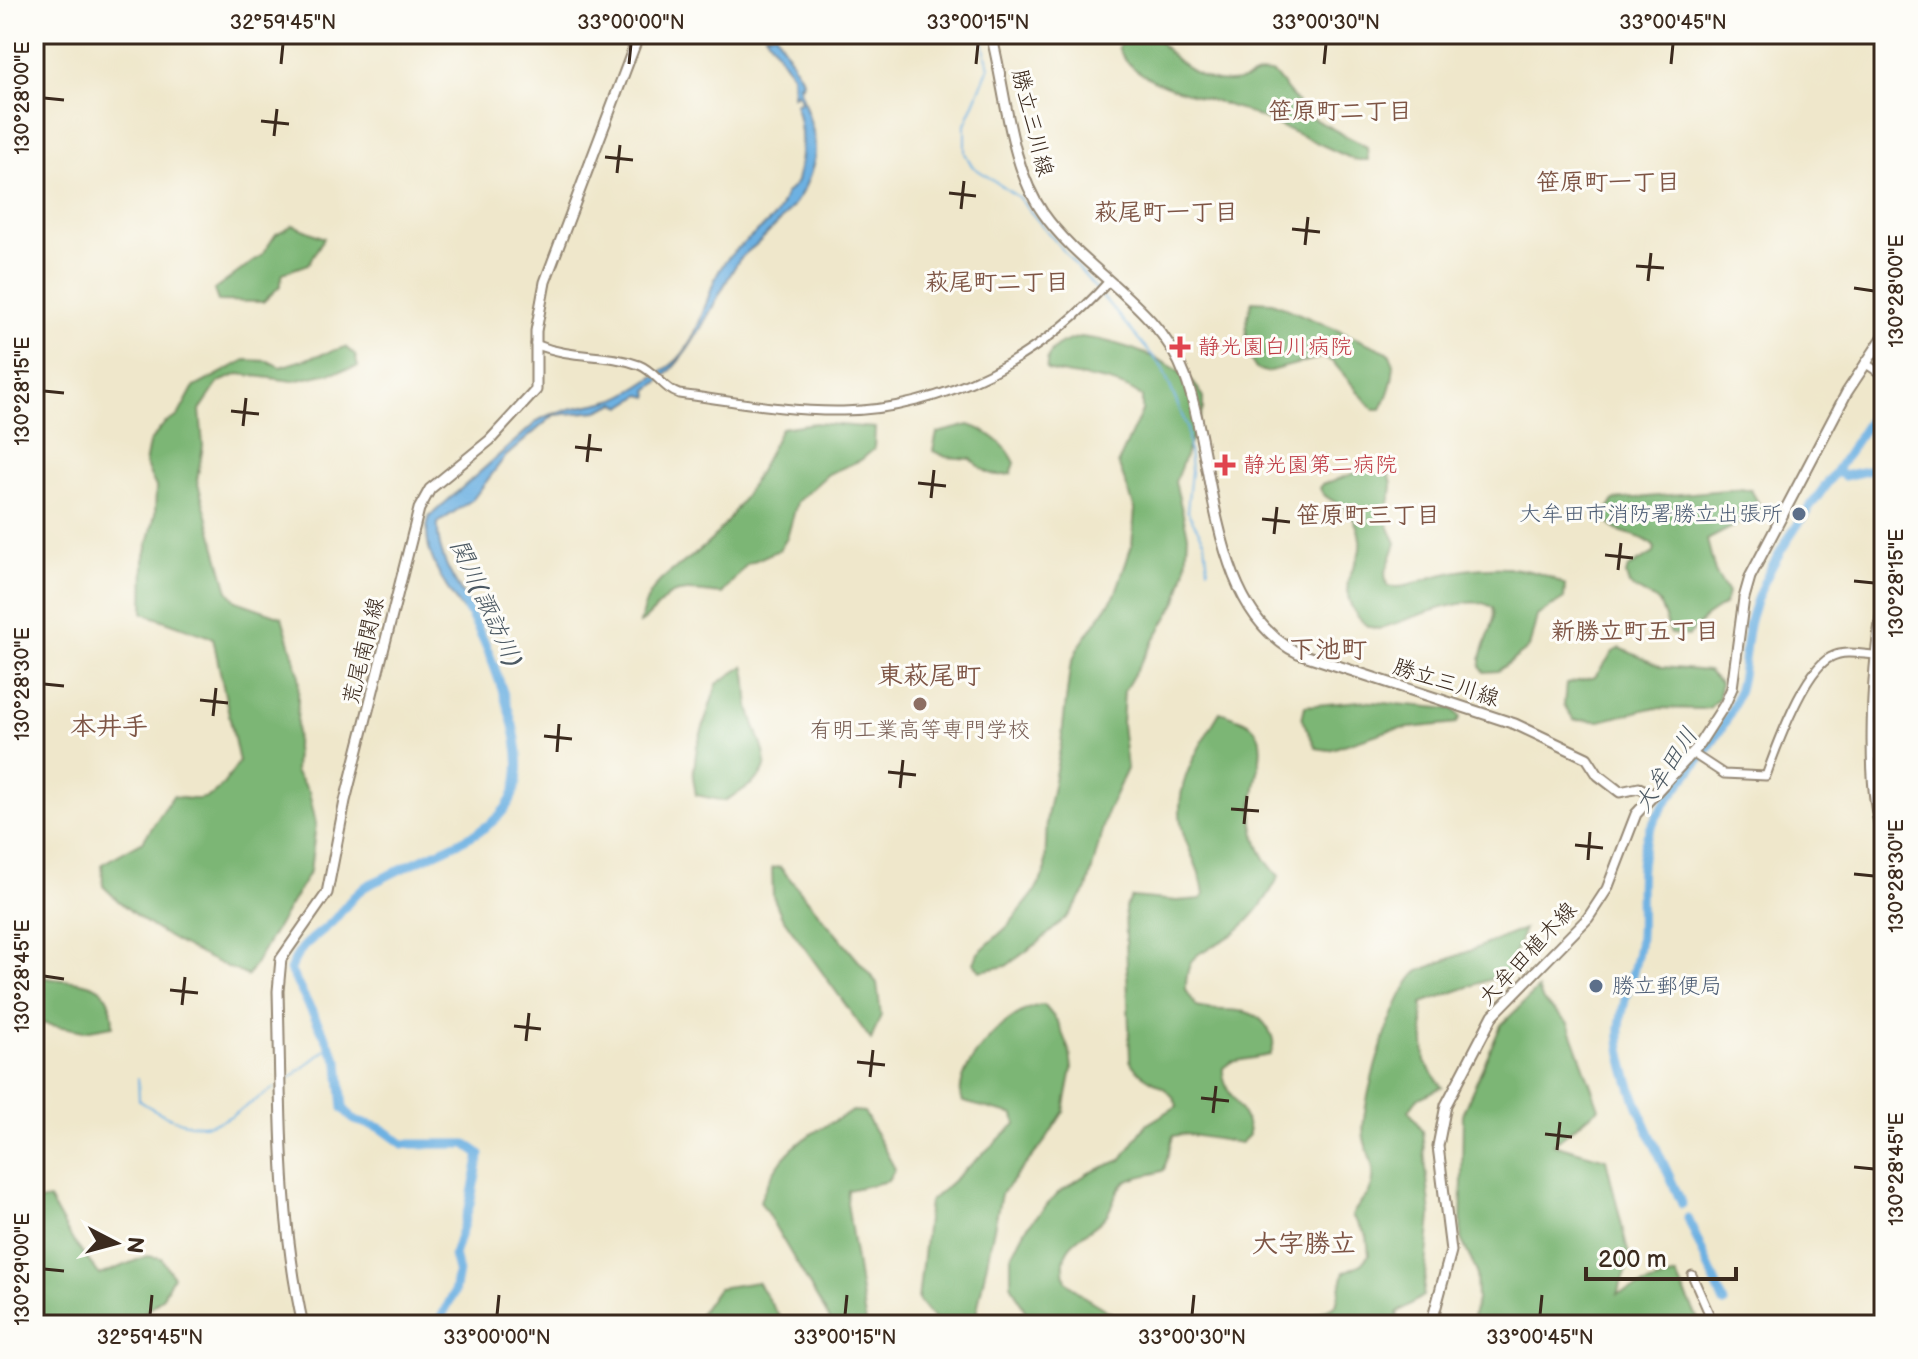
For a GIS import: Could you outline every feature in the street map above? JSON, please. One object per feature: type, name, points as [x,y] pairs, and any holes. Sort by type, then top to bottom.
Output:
[{"type":"main road","name":"荒尾南関線","points":[[303,1325],[286,1219],[279,1067],[281,959],[327,893],[345,801],[419,509],[430,489],[490,440],[536,390],[535,344],[545,282],[639,34]]},
{"type":"main road","name":"勝立三川線","points":[[991,34],[1030,191],[1054,227],[1153,321],[1177,356],[1202,433],[1227,560],[1243,598],[1269,630],[1298,653],[1515,724],[1587,758],[1598,775],[1620,792],[1639,788],[1652,794]]},
{"type":"main road","name":"大牟田植木線","points":[[1431,1325],[1452,1238],[1438,1146],[1446,1105],[1493,1015],[1588,918],[1607,889],[1636,814],[1652,794],[1697,756],[1732,688],[1742,608],[1750,577],[1865,363],[1884,336]]},
{"type":"street","points":[[535,344],[567,356],[608,358],[647,369],[666,388],[679,394],[830,411],[864,409],[950,391],[984,378],[1079,313],[1109,281]]},
{"type":"street","points":[[1865,363],[1884,376]]},
{"type":"street","points":[[1884,598],[1874,655],[1873,805],[1884,841]]},
{"type":"street","points":[[1697,756],[1724,774],[1766,776],[1780,735],[1822,663],[1840,654],[1874,655]]},
{"type":"street","points":[[1692,1275],[1714,1325]]},
{"type":"green space","points":[[1129,34],[1154,34],[1179,61],[1213,80],[1238,81],[1260,73],[1274,74],[1308,116],[1367,147],[1368,160],[1355,160],[1247,112],[1156,82],[1126,61],[1118,47]]},
{"type":"green space","points":[[293,225],[324,238],[308,264],[283,273],[280,286],[263,302],[218,301],[214,290],[262,255],[276,234]]},
{"type":"green space","points":[[1252,301],[1272,302],[1388,352],[1393,372],[1381,409],[1373,409],[1333,362],[1323,357],[1266,372],[1256,369],[1246,336]]},
{"type":"green space","points":[[1081,337],[1131,348],[1166,363],[1194,384],[1203,396],[1203,409],[1175,482],[1188,535],[1186,568],[1177,601],[1124,691],[1122,724],[1127,769],[1107,812],[1087,889],[1068,916],[1039,942],[1006,966],[980,971],[974,963],[978,953],[1007,927],[1034,893],[1045,872],[1047,816],[1061,744],[1070,667],[1078,648],[1115,595],[1132,545],[1135,509],[1118,463],[1142,411],[1142,397],[1120,385],[1047,370],[1049,356],[1056,347]]},
{"type":"green space","points":[[345,347],[355,355],[358,367],[293,381],[239,374],[219,382],[200,410],[203,446],[197,480],[228,591],[236,601],[282,617],[299,674],[295,772],[309,792],[316,824],[310,871],[248,976],[153,927],[103,886],[102,864],[143,841],[173,796],[197,799],[213,794],[239,762],[213,638],[143,613],[144,560],[155,515],[156,487],[145,464],[149,443],[164,424],[178,416],[193,388],[245,360],[268,361],[280,367]]},
{"type":"green space","points":[[815,423],[875,428],[874,449],[861,460],[828,474],[797,502],[787,538],[779,550],[747,564],[722,594],[692,591],[670,595],[640,623],[645,605],[660,581],[705,546],[735,511],[781,428]]},
{"type":"green space","points":[[969,425],[990,435],[1007,450],[1015,463],[1011,474],[993,474],[971,459],[946,457],[933,451],[937,433]]},
{"type":"green space","points":[[1378,465],[1386,471],[1392,483],[1387,518],[1396,543],[1385,574],[1387,586],[1406,586],[1436,576],[1485,568],[1535,572],[1565,585],[1564,599],[1537,616],[1529,648],[1498,671],[1484,672],[1481,668],[1494,616],[1493,608],[1483,603],[1437,609],[1378,629],[1363,622],[1352,608],[1347,591],[1360,549],[1357,526],[1346,510],[1320,488],[1323,484]]},
{"type":"green space","points":[[1751,490],[1763,511],[1707,540],[1715,572],[1728,593],[1725,604],[1706,617],[1688,636],[1671,634],[1659,602],[1629,585],[1626,575],[1628,568],[1654,553],[1655,548],[1608,523],[1609,507],[1614,500]]},
{"type":"green space","points":[[1620,648],[1662,667],[1708,671],[1720,683],[1719,698],[1709,708],[1651,708],[1600,721],[1574,720],[1564,705],[1566,684],[1595,677],[1613,652]]},
{"type":"green space","points":[[744,666],[750,710],[766,764],[756,781],[724,801],[696,795],[693,777],[697,746],[717,684]]},
{"type":"green space","points":[[1360,701],[1453,709],[1460,717],[1457,723],[1390,730],[1329,750],[1316,748],[1302,719],[1305,706]]},
{"type":"green space","points":[[1220,712],[1251,725],[1260,740],[1254,791],[1255,832],[1263,854],[1279,876],[1262,905],[1245,924],[1195,957],[1187,975],[1186,990],[1197,1007],[1255,1015],[1271,1033],[1273,1045],[1270,1055],[1231,1062],[1223,1068],[1226,1086],[1245,1118],[1249,1135],[1241,1143],[1185,1134],[1173,1136],[1164,1170],[1123,1184],[1105,1217],[1068,1248],[1064,1267],[1066,1281],[1083,1296],[1131,1325],[1050,1325],[1028,1317],[1011,1284],[1011,1257],[1027,1227],[1058,1193],[1087,1174],[1121,1160],[1146,1125],[1177,1106],[1169,1092],[1140,1073],[1130,1060],[1125,908],[1132,897],[1177,901],[1201,899],[1204,895],[1184,835],[1180,802],[1188,770]]},
{"type":"green space","points":[[780,867],[877,983],[881,1015],[871,1040],[781,915],[773,896],[772,868]]},
{"type":"green space","points":[[1524,929],[1506,974],[1422,1003],[1425,1062],[1442,1087],[1417,1099],[1409,1110],[1422,1131],[1431,1216],[1423,1296],[1397,1313],[1400,1325],[1306,1325],[1311,1317],[1336,1305],[1344,1272],[1361,1264],[1369,1255],[1367,1236],[1352,1216],[1370,1191],[1373,1180],[1372,1163],[1364,1138],[1367,1102],[1380,1050],[1399,1000],[1419,971]]},
{"type":"green space","points":[[34,975],[97,988],[106,996],[113,1026],[84,1031],[34,1022]]},
{"type":"green space","points":[[1538,989],[1543,1001],[1568,1023],[1599,1108],[1553,1144],[1606,1159],[1630,1260],[1617,1294],[1676,1275],[1701,1325],[1471,1325],[1477,1300],[1476,1270],[1461,1239],[1463,1112],[1501,1025]]},
{"type":"green space","points":[[1044,1005],[1058,1022],[1070,1053],[1072,1069],[1064,1111],[1043,1144],[1001,1194],[974,1325],[939,1325],[918,1300],[929,1202],[1016,1124],[1014,1115],[963,1102],[961,1089],[965,1074],[973,1058],[1000,1028],[1030,1008]]},
{"type":"green space","points":[[853,1111],[864,1112],[895,1169],[888,1181],[848,1190],[847,1203],[866,1325],[833,1325],[760,1201],[776,1168],[796,1145]]},
{"type":"green space","points":[[49,1199],[73,1241],[100,1275],[147,1256],[161,1258],[173,1276],[162,1298],[130,1325],[41,1325],[41,1289],[34,1286],[34,1202]]},
{"type":"green space","points":[[757,1282],[785,1325],[692,1325],[718,1288]]},
{"type":"water","points":[[765,34],[776,34],[803,81],[802,85],[799,84],[815,143],[813,165],[804,188],[784,217],[739,260],[688,349],[648,390],[649,397],[641,395],[622,407],[616,403],[598,411],[554,415],[505,457],[473,499],[438,523],[443,556],[470,606],[463,610],[441,578],[430,553],[427,527],[430,516],[539,420],[557,412],[621,396],[680,357],[694,335],[722,266],[775,216],[786,194],[796,183],[802,142],[795,104],[801,101],[797,92],[793,96],[792,74]]},
{"type":"waterway","points":[[981,34],[989,67],[965,125],[965,153],[972,166],[1018,197],[1162,367],[1187,427],[1191,471],[1187,511],[1205,542],[1208,569]]},
{"type":"waterway","points":[[1836,471],[1884,398]]},
{"type":"waterway","name":"大牟田川","points":[[1682,1204],[1633,1093],[1621,1048],[1621,1016],[1639,946],[1640,880],[1646,839],[1660,811],[1718,735],[1727,718],[1739,691],[1748,627],[1758,597],[1787,541],[1836,471],[1844,476],[1884,467]]},
{"type":"waterway","name":"関川(諏訪川)","points":[[437,1325],[454,1293],[458,1271],[454,1255],[470,1204],[480,1154],[466,1144],[403,1144],[381,1128],[354,1120],[343,1108],[339,1063],[290,970],[302,949],[362,889],[473,835],[494,820],[509,803],[517,780],[518,750],[509,711],[489,654],[461,599]]},
{"type":"waterway","points":[[284,1083],[328,1048]]},
{"type":"waterway","points":[[138,1078],[139,1100],[152,1109],[195,1125],[221,1121],[275,1088]]},
{"type":"waterway","name":"大牟田川","points":[[1688,1218],[1724,1303]]},
{"type":"place","name":"静光園白川病院","points":[[1180,347]]},
{"type":"place","name":"静光園第二病院","points":[[1225,465]]},
{"type":"place","name":"大牟田市消防署勝立出張所","points":[[1799,514]]},
{"type":"place","name":"有明工業高等専門学校","points":[[920,704]]},
{"type":"place","name":"勝立郵便局","points":[[1596,986]]},
{"type":"district","name":"笹原町二丁目","points":[[1340,111]]},
{"type":"district","name":"笹原町一丁目","points":[[1608,182]]},
{"type":"district","name":"萩尾町一丁目","points":[[1166,212]]},
{"type":"district","name":"萩尾町二丁目","points":[[997,282]]},
{"type":"district","name":"笹原町三丁目","points":[[1368,515]]},
{"type":"district","name":"新勝立町五丁目","points":[[1635,631]]},
{"type":"district","name":"下池町","points":[[1328,650]]},
{"type":"district","name":"東萩尾町","points":[[929,676]]},
{"type":"district","name":"本井手","points":[[109,727]]},
{"type":"district","name":"大字勝立","points":[[1304,1244]]}]
